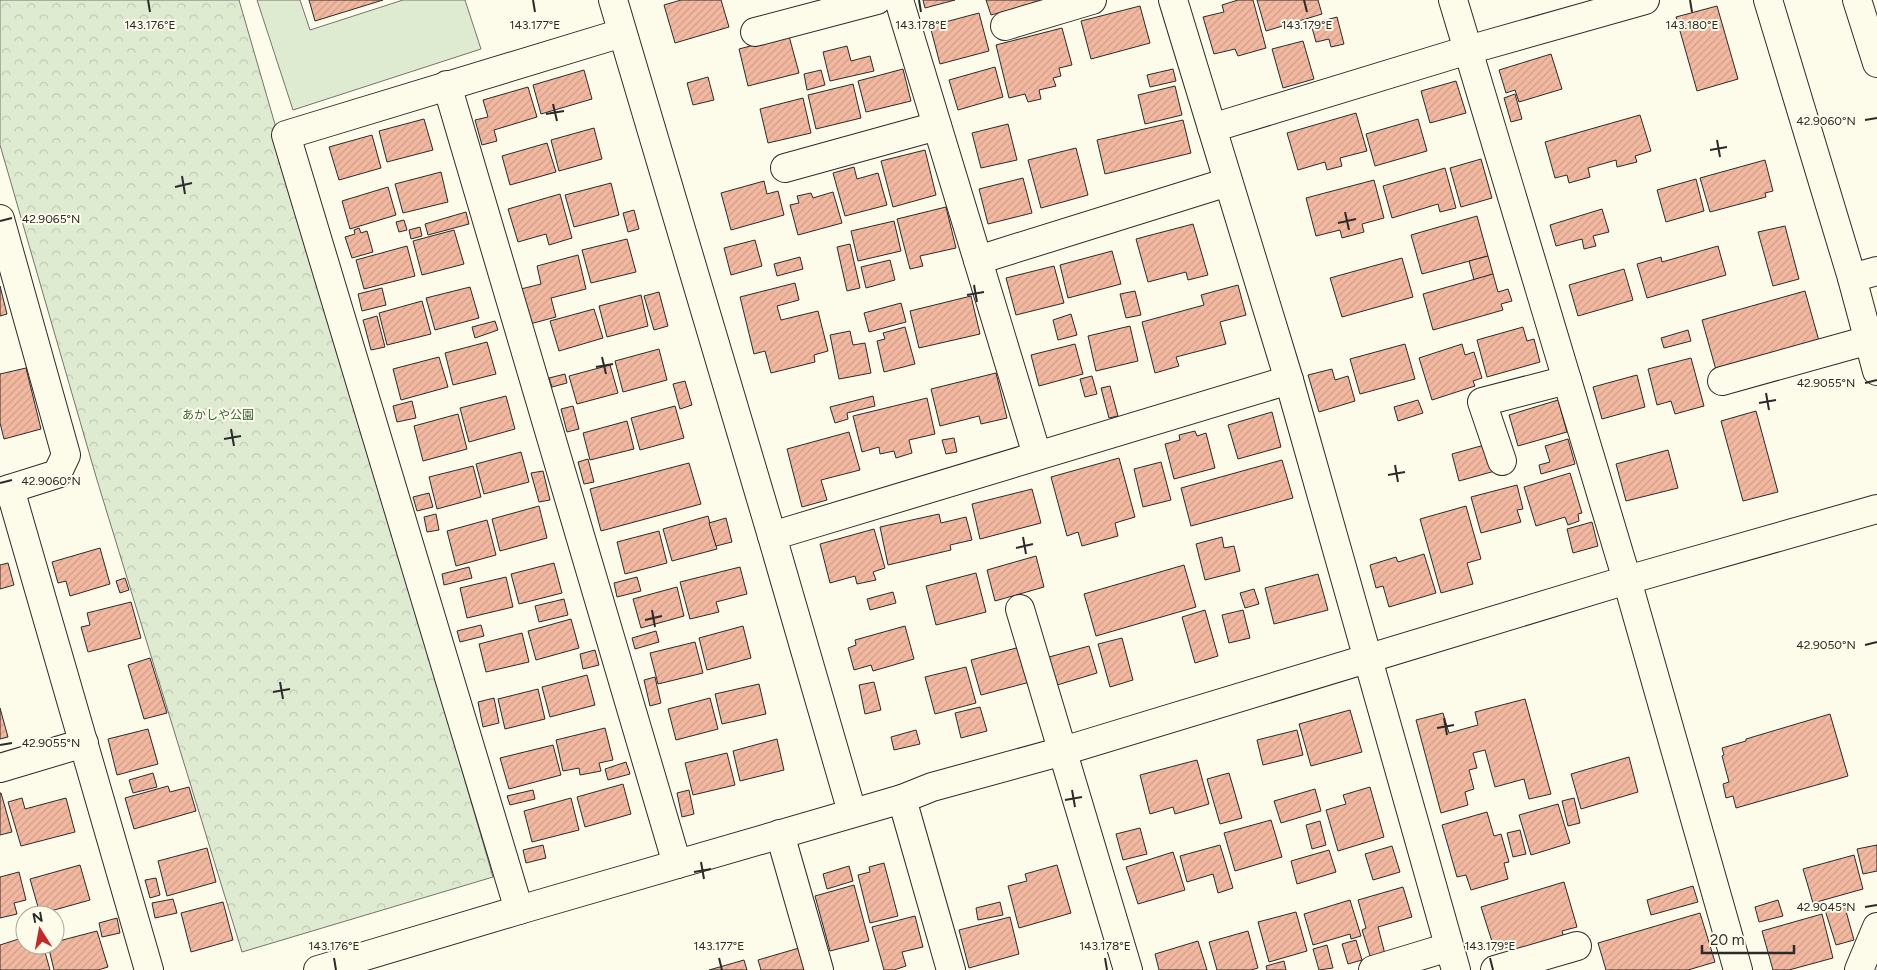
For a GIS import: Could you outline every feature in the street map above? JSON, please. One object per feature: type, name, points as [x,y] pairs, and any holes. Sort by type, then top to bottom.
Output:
[{"type":"street","points":[[613,0],[852,812]]},
{"type":"street","points":[[755,32],[878,0]]},
{"type":"street","points":[[899,0],[1037,456]]},
{"type":"street","points":[[1005,26],[1092,0]]},
{"type":"street","points":[[1174,0],[1289,380],[1453,958],[1373,970]]},
{"type":"street","points":[[1454,0],[1627,580],[1738,970]]},
{"type":"street","points":[[1212,128],[1468,50],[1645,0]]},
{"type":"street","points":[[1768,0],[1864,274],[1869,340],[1877,371]]},
{"type":"street","points":[[1857,0],[1877,63]]},
{"type":"street","points":[[519,910],[286,135],[622,33]]},
{"type":"street","points":[[448,85],[678,864]]},
{"type":"street","points":[[785,168],[937,126]]},
{"type":"street","points":[[978,260],[1228,182]]},
{"type":"street","points":[[2,233],[66,455],[57,474],[5,491],[84,743],[149,970]]},
{"type":"street","points":[[1722,381],[1869,340]]},
{"type":"street","points":[[772,536],[1289,380]]},
{"type":"street","points":[[1502,462],[1482,402],[1567,380]]},
{"type":"street","points":[[318,970],[852,812],[902,799],[932,787],[1063,751],[1627,580],[1877,509]]},
{"type":"street","points":[[1020,609],[1128,970]]},
{"type":"street","points":[[0,768],[84,743]]},
{"type":"street","points":[[902,799],[951,970]]},
{"type":"street","points":[[780,834],[819,970]]},
{"type":"street","points":[[1859,970],[1877,927]]},
{"type":"street","points":[[1495,970],[1577,946]]},
{"type":"green space","name":"あかしや公園","points":[[0,0],[239,0],[493,877],[242,952],[97,480],[0,145]]},
{"type":"green space","points":[[257,0],[300,0],[310,30],[403,0],[465,0],[481,49],[293,110]]},
{"type":"building","points":[[309,0],[383,0],[315,21]]},
{"type":"building","points":[[681,0],[721,0],[729,27],[675,43],[664,5]]},
{"type":"building","points":[[923,0],[955,0],[925,8]]},
{"type":"building","points":[[986,0],[1044,0],[991,15]]},
{"type":"building","points":[[1238,0],[1253,0],[1266,48],[1238,56],[1235,49],[1214,54],[1203,17],[1224,12],[1222,5]]},
{"type":"building","points":[[1257,0],[1318,0],[1322,14],[1266,31]]},
{"type":"building","points":[[1140,6],[1150,43],[1091,59],[1081,21]]},
{"type":"building","points":[[1717,6],[1738,79],[1697,91],[1676,17]]},
{"type":"building","points":[[979,13],[989,51],[940,64],[930,26]]},
{"type":"building","points":[[1337,17],[1344,44],[1331,47],[1329,39],[1316,42],[1311,24]]},
{"type":"building","points":[[1062,28],[1072,65],[1059,68],[1061,76],[1053,78],[1056,86],[1039,90],[1041,99],[1028,102],[1025,94],[1009,98],[996,45]]},
{"type":"building","points":[[789,36],[799,73],[748,86],[739,49]]},
{"type":"building","points":[[1303,41],[1314,79],[1283,88],[1272,49]]},
{"type":"building","points":[[847,46],[851,61],[870,56],[874,71],[830,81],[823,52]]},
{"type":"building","points":[[1551,54],[1562,89],[1519,102],[1515,90],[1506,93],[1499,70]]},
{"type":"building","points":[[995,67],[1003,97],[958,110],[949,80]]},
{"type":"building","points":[[903,69],[911,101],[866,112],[858,81]]},
{"type":"building","points":[[1173,69],[1176,81],[1150,87],[1147,75]]},
{"type":"building","points":[[584,70],[592,99],[541,114],[533,85]]},
{"type":"building","points":[[821,70],[825,85],[807,90],[804,74]]},
{"type":"building","points":[[708,77],[714,100],[693,105],[687,83]]},
{"type":"building","points":[[1456,81],[1466,113],[1430,123],[1421,91]]},
{"type":"building","points":[[853,84],[861,118],[816,129],[808,95]]},
{"type":"building","points":[[1175,86],[1182,115],[1145,124],[1138,95]]},
{"type":"building","points":[[528,87],[537,117],[494,130],[497,141],[482,145],[475,120],[488,117],[483,100]]},
{"type":"building","points":[[1515,94],[1522,119],[1511,122],[1504,98]]},
{"type":"building","points":[[803,98],[811,133],[768,143],[760,109]]},
{"type":"building","points":[[1356,113],[1367,151],[1340,158],[1342,166],[1327,170],[1325,162],[1298,170],[1287,133]]},
{"type":"building","points":[[1640,115],[1651,151],[1635,156],[1637,162],[1617,167],[1616,160],[1588,168],[1590,177],[1569,183],[1567,175],[1555,178],[1545,142]]},
{"type":"building","points":[[424,119],[433,150],[387,162],[379,131]]},
{"type":"building","points":[[1418,119],[1427,151],[1375,166],[1366,134]]},
{"type":"building","points":[[1183,120],[1191,153],[1105,174],[1097,140]]},
{"type":"building","points":[[1008,124],[1017,160],[981,168],[972,133]]},
{"type":"building","points":[[594,128],[602,159],[559,171],[551,140]]},
{"type":"building","points":[[372,135],[381,168],[339,180],[329,147]]},
{"type":"building","points":[[547,143],[556,172],[510,185],[502,156]]},
{"type":"building","points":[[1076,148],[1088,195],[1041,208],[1028,160]]},
{"type":"building","points":[[925,150],[936,195],[893,207],[881,161]]},
{"type":"building","points":[[1481,159],[1492,198],[1461,207],[1450,168]]},
{"type":"building","points":[[1765,160],[1773,191],[1765,193],[1766,197],[1710,212],[1700,178]]},
{"type":"building","points":[[854,167],[857,179],[878,173],[887,205],[845,216],[833,173]]},
{"type":"building","points":[[1445,168],[1456,208],[1440,212],[1438,204],[1392,218],[1383,186]]},
{"type":"building","points":[[441,172],[448,202],[403,213],[395,184]]},
{"type":"building","points":[[1023,178],[1032,213],[988,224],[979,189]]},
{"type":"building","points":[[1696,179],[1704,211],[1666,222],[1657,190]]},
{"type":"building","points":[[1374,180],[1384,218],[1362,224],[1364,232],[1342,238],[1340,230],[1316,236],[1306,198]]},
{"type":"building","points":[[764,181],[767,194],[778,191],[784,215],[731,230],[721,193]]},
{"type":"building","points":[[611,183],[619,215],[574,227],[565,195]]},
{"type":"building","points":[[388,187],[396,215],[350,229],[342,201]]},
{"type":"building","points":[[833,192],[842,223],[798,235],[790,205],[799,203],[797,196],[811,193],[813,198]]},
{"type":"building","points":[[560,194],[572,238],[549,245],[546,234],[518,242],[508,209]]},
{"type":"building","points":[[946,207],[956,248],[920,256],[923,266],[910,269],[897,219]]},
{"type":"building","points":[[1602,209],[1609,232],[1593,236],[1596,246],[1584,249],[1582,239],[1556,246],[1550,225]]},
{"type":"building","points":[[634,210],[639,229],[628,232],[623,213]]},
{"type":"building","points":[[466,212],[469,224],[428,235],[425,224]]},
{"type":"building","points":[[1477,216],[1488,256],[1422,274],[1411,235]]},
{"type":"building","points":[[404,220],[407,230],[399,232],[396,222]]},
{"type":"building","points":[[894,221],[901,251],[858,261],[851,231]]},
{"type":"building","points":[[1193,224],[1208,275],[1188,280],[1186,272],[1148,282],[1136,239]]},
{"type":"building","points":[[1785,226],[1799,279],[1773,286],[1758,232]]},
{"type":"building","points":[[420,227],[422,236],[411,239],[409,230]]},
{"type":"building","points":[[359,228],[361,233],[367,231],[373,252],[352,258],[345,237],[355,234],[354,230]]},
{"type":"building","points":[[454,230],[464,264],[422,275],[413,241]]},
{"type":"building","points":[[627,239],[636,272],[591,283],[582,250]]},
{"type":"building","points":[[755,240],[762,266],[731,275],[724,248]]},
{"type":"building","points":[[850,244],[860,288],[847,291],[837,247]]},
{"type":"building","points":[[407,246],[415,276],[364,289],[356,260]]},
{"type":"building","points":[[1718,246],[1726,275],[1647,298],[1637,264],[1661,257],[1662,262]]},
{"type":"building","points":[[1112,251],[1121,284],[1068,298],[1060,265]]},
{"type":"building","points":[[578,255],[586,289],[551,298],[556,317],[530,324],[521,289],[541,284],[537,266]]},
{"type":"building","points":[[1488,256],[1493,274],[1474,280],[1469,261]]},
{"type":"building","points":[[800,257],[803,269],[777,276],[774,264]]},
{"type":"building","points":[[1402,258],[1413,297],[1342,317],[1330,278]]},
{"type":"building","points":[[890,260],[895,280],[866,288],[861,267]]},
{"type":"building","points":[[1054,266],[1064,303],[1016,315],[1006,278]]},
{"type":"building","points":[[1624,269],[1633,300],[1578,316],[1569,285]]},
{"type":"building","points":[[1493,274],[1498,292],[1508,289],[1512,301],[1501,304],[1503,310],[1433,330],[1423,294]]},
{"type":"building","points":[[795,283],[799,300],[777,306],[781,320],[818,311],[828,351],[814,355],[815,362],[771,373],[765,351],[754,354],[740,297]]},
{"type":"building","points":[[1238,285],[1246,315],[1220,322],[1226,344],[1176,357],[1179,366],[1155,373],[1142,322],[1204,305],[1201,295]]},
{"type":"building","points":[[0,286],[7,314],[0,316]]},
{"type":"building","points":[[470,287],[479,318],[435,330],[426,298]]},
{"type":"building","points":[[382,288],[386,305],[362,311],[358,294]]},
{"type":"building","points":[[1135,291],[1141,315],[1126,318],[1120,294]]},
{"type":"building","points":[[1805,291],[1819,341],[1716,370],[1702,320]]},
{"type":"building","points":[[659,292],[668,326],[654,330],[644,296]]},
{"type":"building","points":[[641,295],[648,326],[607,337],[599,306]]},
{"type":"building","points":[[971,296],[980,334],[919,348],[910,311]]},
{"type":"building","points":[[422,301],[431,334],[387,345],[379,313]]},
{"type":"building","points":[[901,303],[906,322],[869,332],[864,313]]},
{"type":"building","points":[[594,309],[603,338],[559,351],[550,321]]},
{"type":"building","points":[[1071,314],[1077,335],[1058,340],[1053,320]]},
{"type":"building","points":[[377,316],[385,347],[371,350],[363,320]]},
{"type":"building","points":[[495,321],[498,330],[475,338],[472,327]]},
{"type":"building","points":[[1130,326],[1138,361],[1096,371],[1088,336]]},
{"type":"building","points":[[905,327],[915,364],[884,372],[877,341],[885,339],[883,333]]},
{"type":"building","points":[[1523,327],[1527,341],[1534,339],[1540,362],[1487,377],[1477,340]]},
{"type":"building","points":[[1688,330],[1691,341],[1664,348],[1661,338]]},
{"type":"building","points":[[850,331],[853,345],[865,343],[871,373],[839,379],[830,335]]},
{"type":"building","points":[[487,342],[496,374],[453,385],[445,353]]},
{"type":"building","points":[[1075,344],[1083,374],[1039,386],[1031,355]]},
{"type":"building","points":[[1405,344],[1415,379],[1360,394],[1350,359]]},
{"type":"building","points":[[1462,344],[1465,355],[1474,352],[1482,378],[1473,381],[1475,386],[1432,400],[1419,358]]},
{"type":"building","points":[[659,349],[667,380],[623,392],[615,361]]},
{"type":"building","points":[[439,357],[448,387],[401,400],[393,369]]},
{"type":"building","points":[[1691,358],[1704,406],[1675,414],[1671,401],[1657,405],[1648,369]]},
{"type":"building","points":[[610,365],[618,393],[577,404],[569,376]]},
{"type":"building","points":[[26,368],[41,429],[4,439],[0,423],[0,374]]},
{"type":"building","points":[[1332,369],[1335,380],[1348,376],[1355,401],[1319,412],[1308,375]]},
{"type":"building","points":[[996,373],[1007,418],[981,424],[979,416],[940,426],[931,389]]},
{"type":"building","points":[[565,374],[567,383],[552,387],[549,378]]},
{"type":"building","points":[[1637,375],[1645,407],[1602,419],[1593,387]]},
{"type":"building","points":[[1092,376],[1097,394],[1085,397],[1080,379]]},
{"type":"building","points":[[685,381],[692,405],[680,409],[673,384]]},
{"type":"building","points":[[1110,386],[1118,416],[1109,418],[1101,388]]},
{"type":"building","points":[[506,396],[515,429],[469,442],[460,408]]},
{"type":"building","points":[[873,396],[875,406],[847,413],[848,419],[835,423],[830,407]]},
{"type":"building","points":[[927,398],[935,434],[909,440],[912,453],[896,458],[894,451],[880,454],[879,447],[862,452],[853,416]]},
{"type":"building","points":[[1418,400],[1423,413],[1398,421],[1394,407]]},
{"type":"building","points":[[1558,400],[1567,432],[1518,446],[1509,415]]},
{"type":"building","points":[[412,401],[416,418],[397,422],[393,406]]},
{"type":"building","points":[[573,406],[579,429],[567,432],[561,409]]},
{"type":"building","points":[[675,406],[684,438],[640,450],[631,418]]},
{"type":"building","points":[[1756,411],[1778,492],[1743,501],[1721,421]]},
{"type":"building","points":[[1272,412],[1281,447],[1238,459],[1228,425]]},
{"type":"building","points":[[458,414],[467,449],[423,461],[414,426]]},
{"type":"building","points":[[627,421],[634,449],[590,460],[583,433]]},
{"type":"building","points":[[1195,431],[1197,436],[1206,433],[1215,468],[1174,479],[1165,444],[1180,440],[1179,435]]},
{"type":"building","points":[[849,432],[860,470],[821,480],[827,500],[802,507],[787,449]]},
{"type":"building","points":[[954,438],[957,452],[946,454],[942,440]]},
{"type":"building","points":[[1568,439],[1575,464],[1541,474],[1539,465],[1550,462],[1545,446]]},
{"type":"building","points":[[1488,444],[1495,471],[1459,481],[1452,454]]},
{"type":"building","points":[[1668,450],[1678,488],[1626,501],[1616,464]]},
{"type":"building","points":[[521,452],[529,482],[484,494],[476,464]]},
{"type":"building","points":[[1119,458],[1135,517],[1115,523],[1118,536],[1082,546],[1078,532],[1067,536],[1051,477]]},
{"type":"building","points":[[588,459],[594,482],[584,484],[578,462]]},
{"type":"building","points":[[1282,460],[1293,498],[1191,526],[1181,488]]},
{"type":"building","points":[[1161,462],[1171,500],[1143,507],[1134,469]]},
{"type":"building","points":[[689,463],[701,504],[601,531],[590,489]]},
{"type":"building","points":[[473,466],[481,497],[437,509],[429,477]]},
{"type":"building","points":[[543,471],[550,500],[539,502],[531,473]]},
{"type":"building","points":[[1570,473],[1582,513],[1578,514],[1579,521],[1568,525],[1565,517],[1536,526],[1524,487]]},
{"type":"building","points":[[1517,485],[1523,509],[1517,510],[1521,522],[1481,533],[1471,497]]},
{"type":"building","points":[[1032,489],[1041,523],[980,539],[972,504]]},
{"type":"building","points":[[429,493],[433,507],[417,511],[413,497]]},
{"type":"building","points":[[539,506],[547,538],[500,551],[492,519]]},
{"type":"building","points":[[1466,506],[1481,559],[1467,563],[1473,584],[1441,593],[1420,519]]},
{"type":"building","points":[[436,514],[439,530],[427,532],[424,517]]},
{"type":"building","points":[[939,514],[941,523],[966,517],[972,540],[950,545],[951,550],[888,565],[880,527]]},
{"type":"building","points":[[708,516],[717,549],[672,561],[663,529]]},
{"type":"building","points":[[726,518],[732,542],[716,546],[709,523]]},
{"type":"building","points":[[487,520],[496,555],[456,566],[447,531]]},
{"type":"building","points":[[1592,522],[1598,546],[1573,553],[1567,529]]},
{"type":"building","points":[[874,529],[885,568],[873,572],[876,580],[857,584],[855,576],[830,583],[820,544]]},
{"type":"building","points":[[659,531],[667,563],[625,574],[617,542]]},
{"type":"building","points":[[1222,537],[1224,548],[1234,546],[1240,571],[1205,580],[1196,544]]},
{"type":"building","points":[[100,548],[110,584],[70,596],[66,581],[58,583],[52,562]]},
{"type":"building","points":[[1424,554],[1436,593],[1389,607],[1383,586],[1376,588],[1370,565],[1396,557],[1398,562]]},
{"type":"building","points":[[1036,556],[1044,587],[995,601],[987,570]]},
{"type":"building","points":[[8,563],[14,585],[0,589],[0,565]]},
{"type":"building","points":[[554,563],[562,593],[519,604],[511,574]]},
{"type":"building","points":[[1184,565],[1196,607],[1096,636],[1084,594]]},
{"type":"building","points":[[469,567],[472,578],[444,585],[442,574]]},
{"type":"building","points":[[740,567],[747,594],[716,602],[719,612],[690,619],[680,582]]},
{"type":"building","points":[[976,573],[986,612],[936,625],[926,586]]},
{"type":"building","points":[[1318,574],[1328,610],[1274,624],[1265,588]]},
{"type":"building","points":[[506,577],[513,607],[467,618],[460,588]]},
{"type":"building","points":[[637,577],[641,591],[617,597],[614,583]]},
{"type":"building","points":[[125,578],[129,590],[120,593],[116,581]]},
{"type":"building","points":[[677,587],[684,616],[641,628],[633,599]]},
{"type":"building","points":[[1254,589],[1259,604],[1245,608],[1240,593]]},
{"type":"building","points":[[893,592],[896,603],[870,610],[867,599]]},
{"type":"building","points":[[564,599],[568,615],[539,622],[535,606]]},
{"type":"building","points":[[131,602],[141,638],[88,652],[81,627],[90,625],[87,613]]},
{"type":"building","points":[[1205,610],[1218,656],[1195,663],[1182,617]]},
{"type":"building","points":[[1243,610],[1250,638],[1229,643],[1222,615]]},
{"type":"building","points":[[571,619],[579,648],[536,660],[528,631]]},
{"type":"building","points":[[481,625],[484,636],[460,642],[457,631]]},
{"type":"building","points":[[743,626],[751,658],[707,670],[699,638]]},
{"type":"building","points":[[905,626],[914,659],[873,671],[871,665],[854,670],[848,648],[856,645],[855,640]]},
{"type":"building","points":[[656,631],[659,642],[635,649],[632,638]]},
{"type":"building","points":[[522,633],[529,662],[486,672],[479,644]]},
{"type":"building","points":[[1122,638],[1133,680],[1110,687],[1098,644]]},
{"type":"building","points":[[695,642],[703,673],[658,684],[650,653]]},
{"type":"building","points":[[1089,646],[1097,673],[1057,685],[1049,657]]},
{"type":"building","points":[[1020,647],[1030,682],[981,695],[971,660]]},
{"type":"building","points":[[595,650],[599,665],[583,669],[580,654]]},
{"type":"building","points":[[150,658],[167,713],[144,719],[128,665]]},
{"type":"building","points":[[966,667],[976,703],[935,714],[925,677]]},
{"type":"building","points":[[587,675],[595,705],[550,717],[542,687]]},
{"type":"building","points":[[655,677],[661,703],[650,706],[644,680]]},
{"type":"building","points":[[874,682],[881,710],[865,714],[859,685]]},
{"type":"building","points":[[759,684],[766,714],[722,724],[715,694]]},
{"type":"building","points":[[538,689],[545,719],[505,729],[498,699]]},
{"type":"building","points":[[494,698],[499,723],[483,727],[478,702]]},
{"type":"building","points":[[710,698],[718,729],[676,740],[668,709]]},
{"type":"building","points":[[1525,699],[1551,794],[1529,799],[1524,779],[1495,787],[1485,750],[1473,753],[1477,768],[1469,770],[1474,789],[1465,792],[1468,805],[1441,813],[1416,720],[1443,713],[1449,733],[1478,725],[1475,712]]},
{"type":"building","points":[[980,707],[987,731],[961,738],[955,713]]},
{"type":"building","points":[[0,708],[8,737],[0,739]]},
{"type":"building","points":[[1350,710],[1362,752],[1311,766],[1299,724]]},
{"type":"building","points":[[1830,714],[1848,776],[1736,808],[1733,796],[1726,798],[1723,784],[1729,782],[1722,756],[1724,755],[1722,748]]},
{"type":"building","points":[[605,728],[613,760],[599,763],[601,771],[580,775],[579,768],[563,771],[556,740]]},
{"type":"building","points":[[148,729],[158,764],[117,775],[108,739]]},
{"type":"building","points":[[916,730],[920,744],[894,750],[891,737]]},
{"type":"building","points":[[1297,730],[1303,755],[1263,765],[1257,740]]},
{"type":"building","points":[[777,739],[784,770],[740,781],[733,751]]},
{"type":"building","points":[[553,745],[561,775],[509,789],[500,758]]},
{"type":"building","points":[[727,753],[735,785],[693,795],[685,763]]},
{"type":"building","points":[[1629,757],[1638,792],[1581,809],[1571,774]]},
{"type":"building","points":[[1197,760],[1209,804],[1175,814],[1173,807],[1150,814],[1140,775]]},
{"type":"building","points":[[626,762],[630,774],[608,780],[605,769]]},
{"type":"building","points":[[153,773],[157,787],[133,793],[129,780]]},
{"type":"building","points":[[1229,773],[1242,818],[1220,824],[1207,779]]},
{"type":"building","points":[[623,784],[631,814],[585,827],[577,797]]},
{"type":"building","points":[[168,786],[170,792],[189,787],[196,811],[134,829],[125,798]]},
{"type":"building","points":[[1370,787],[1384,837],[1338,851],[1326,810],[1346,804],[1343,795]]},
{"type":"building","points":[[1315,789],[1321,811],[1281,823],[1274,801]]},
{"type":"building","points":[[533,790],[535,799],[510,805],[507,796]]},
{"type":"building","points":[[689,790],[694,814],[682,817],[677,793]]},
{"type":"building","points":[[0,793],[12,832],[0,835]]},
{"type":"building","points":[[22,798],[25,809],[66,798],[75,832],[21,846],[8,802]]},
{"type":"building","points":[[571,798],[579,830],[532,842],[524,811]]},
{"type":"building","points":[[1574,798],[1580,823],[1568,826],[1562,801]]},
{"type":"building","points":[[1558,804],[1570,843],[1531,855],[1519,815]]},
{"type":"building","points":[[1487,812],[1494,836],[1501,834],[1509,862],[1504,863],[1508,879],[1471,890],[1466,875],[1457,877],[1442,825]]},
{"type":"building","points":[[1271,820],[1282,857],[1235,871],[1224,833]]},
{"type":"building","points":[[1320,821],[1326,845],[1312,849],[1306,825]]},
{"type":"building","points":[[1140,828],[1147,854],[1123,860],[1116,834]]},
{"type":"building","points":[[1520,830],[1526,854],[1513,857],[1507,833]]},
{"type":"building","points":[[543,845],[546,858],[526,863],[523,850]]},
{"type":"building","points":[[1220,845],[1233,888],[1218,893],[1213,874],[1187,882],[1180,856]]},
{"type":"building","points":[[1877,845],[1877,871],[1863,874],[1857,849]]},
{"type":"building","points":[[1392,846],[1400,872],[1373,880],[1365,854]]},
{"type":"building","points":[[207,848],[216,882],[167,896],[158,861]]},
{"type":"building","points":[[1329,850],[1336,872],[1297,884],[1291,861]]},
{"type":"building","points":[[1173,852],[1185,890],[1138,904],[1126,867]]},
{"type":"building","points":[[1854,855],[1863,889],[1813,903],[1803,869]]},
{"type":"building","points":[[884,863],[898,916],[870,923],[858,875],[870,872],[869,867]]},
{"type":"building","points":[[80,865],[90,900],[65,907],[65,905],[37,905],[30,879]]},
{"type":"building","points":[[1057,865],[1071,913],[1019,928],[1008,886],[1027,881],[1025,874]]},
{"type":"building","points":[[849,866],[853,881],[827,889],[823,874]]},
{"type":"building","points":[[19,872],[26,900],[14,903],[15,914],[0,918],[0,877]]},
{"type":"building","points":[[156,878],[160,895],[150,898],[145,880]]},
{"type":"building","points":[[1564,882],[1577,927],[1562,931],[1564,938],[1514,953],[1512,946],[1495,951],[1481,907]]},
{"type":"building","points":[[854,885],[869,941],[830,951],[815,896]]},
{"type":"building","points":[[1693,886],[1698,902],[1651,915],[1647,900]]},
{"type":"building","points":[[1403,887],[1412,917],[1378,927],[1385,954],[1371,959],[1362,930],[1366,928],[1358,900]]},
{"type":"building","points":[[173,899],[177,913],[155,918],[152,903]]},
{"type":"building","points":[[1350,900],[1361,936],[1351,939],[1350,934],[1313,945],[1304,914]]},
{"type":"building","points":[[1778,900],[1783,916],[1759,922],[1755,907]]},
{"type":"building","points":[[223,902],[233,940],[191,952],[181,913]]},
{"type":"building","points":[[1000,902],[1003,915],[978,920],[976,908]]},
{"type":"building","points":[[1844,904],[1854,940],[1836,945],[1825,910]]},
{"type":"building","points":[[1296,912],[1307,951],[1269,962],[1258,922]]},
{"type":"building","points":[[1700,913],[1715,962],[1688,970],[1606,970],[1598,943]]},
{"type":"building","points":[[1822,914],[1833,958],[1789,970],[1773,970],[1762,931]]},
{"type":"building","points":[[915,916],[923,947],[902,952],[906,966],[894,970],[884,970],[872,927]]},
{"type":"building","points":[[1010,917],[1019,954],[969,968],[959,930]]},
{"type":"building","points":[[117,918],[120,933],[102,937],[99,923]]},
{"type":"building","points":[[97,931],[108,967],[98,970],[54,970],[50,955],[65,955],[65,939]]},
{"type":"building","points":[[1248,931],[1258,968],[1251,970],[1217,970],[1209,942]]},
{"type":"building","points":[[15,940],[15,955],[46,955],[50,970],[0,970],[0,945]]},
{"type":"building","points":[[1356,940],[1362,960],[1348,964],[1342,944]]},
{"type":"building","points":[[1198,941],[1207,970],[1159,970],[1155,954]]},
{"type":"building","points":[[1327,945],[1333,968],[1319,970],[1313,949]]},
{"type":"building","points":[[799,948],[805,970],[761,970],[758,960]]},
{"type":"building","points":[[744,960],[747,970],[709,970]]},
{"type":"building","points":[[1284,961],[1286,970],[1267,970],[1266,966]]}]
